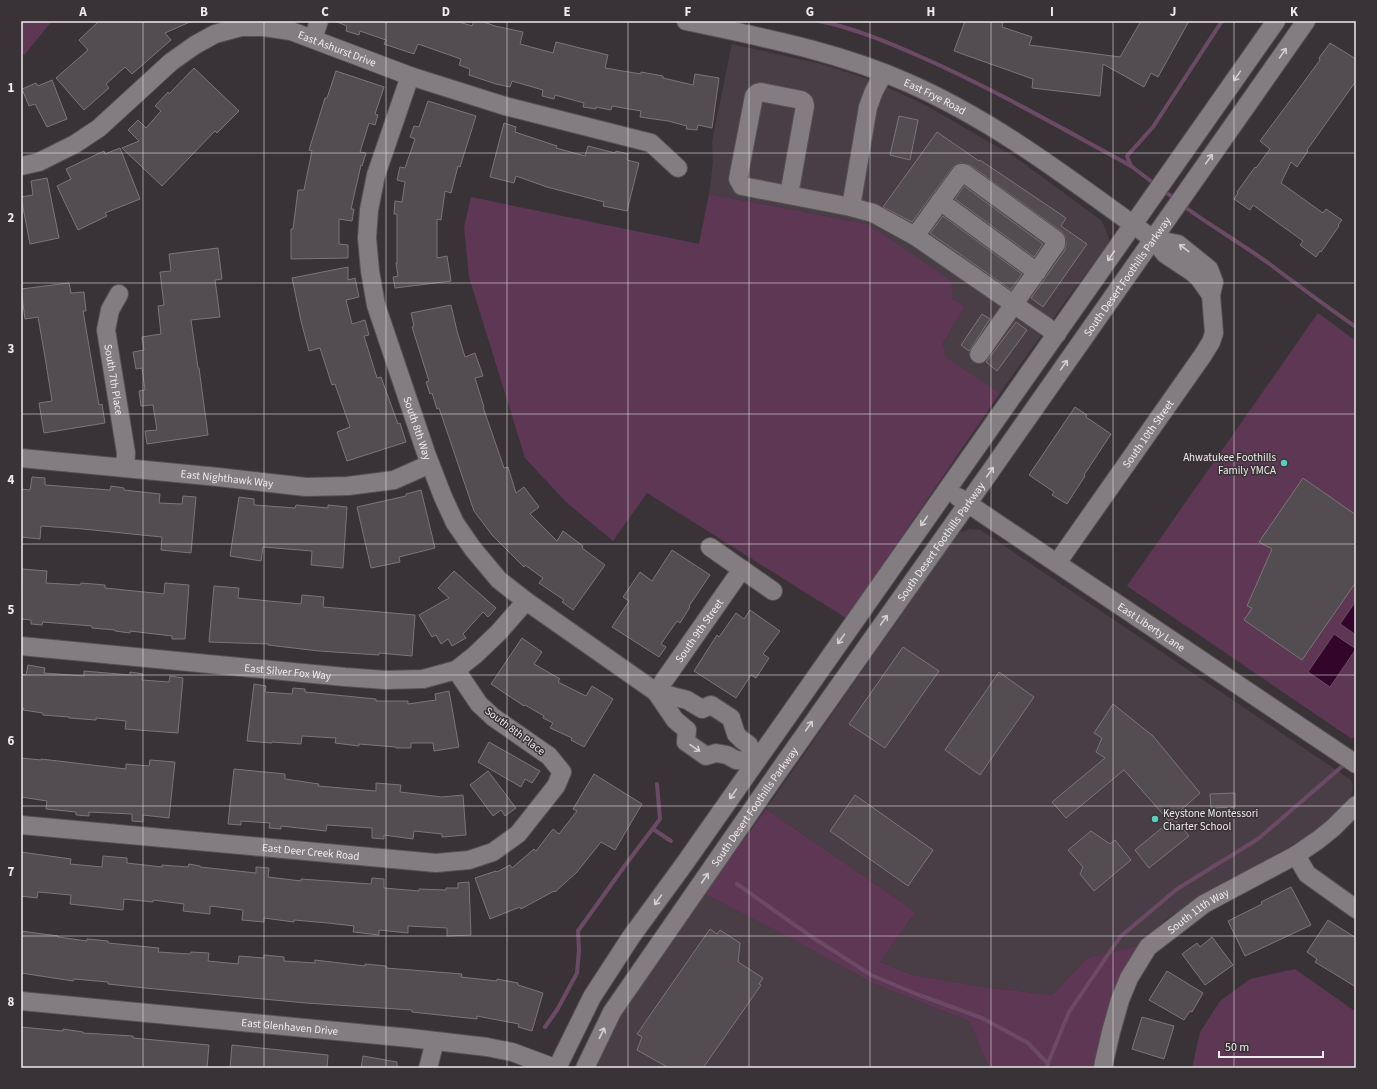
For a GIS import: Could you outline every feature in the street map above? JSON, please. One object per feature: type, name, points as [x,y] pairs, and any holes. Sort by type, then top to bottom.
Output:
[{"type":"street","points":[[313,39],[319,21]]},
{"type":"street","name":"East Frye Road","points":[[686,21],[809,49],[884,73],[968,114],[1054,168],[1133,224],[1153,239],[1164,254],[1196,266],[1199,278],[1212,295]]},
{"type":"street","name":"South Desert Foothills Parkway","points":[[556,1068],[574,1030],[599,985],[631,937],[685,863],[1276,21]]},
{"type":"street","name":"South Desert Foothills Parkway","points":[[585,1068],[612,1012],[776,775],[1306,21]]},
{"type":"street","name":"East Ashurst Drive","points":[[21,166],[39,162],[76,144],[99,128],[171,62],[195,45],[215,34],[241,28],[293,26],[313,39],[410,76],[505,106],[651,143],[678,168]]},
{"type":"street","points":[[851,207],[868,107],[874,91],[884,73]]},
{"type":"street","name":"South 8th Way","points":[[410,76],[376,175],[369,210],[367,238],[370,271],[376,305],[430,464],[443,497],[455,523],[473,549],[499,580],[526,601],[656,692],[687,700],[702,709],[711,705],[731,718],[736,734],[750,745],[755,762],[736,760],[727,755],[716,753],[706,756],[686,742],[687,730],[675,720],[656,692]]},
{"type":"street","points":[[789,195],[804,102],[801,100],[761,92],[756,93],[754,96],[738,179],[742,186],[851,207],[873,213],[915,236],[1057,334]]},
{"type":"street","points":[[915,236],[958,175],[964,173],[1056,240],[1056,244],[979,354]]},
{"type":"street","points":[[940,201],[1037,272]]},
{"type":"street","name":"South 7th Place","points":[[119,294],[110,310],[106,330],[126,453],[125,468]]},
{"type":"street","name":"South 10th Street","points":[[1057,563],[1211,342],[1214,333],[1212,295]]},
{"type":"street","name":"East Nighthawk Way","points":[[21,458],[306,487],[348,486],[394,480],[430,464]]},
{"type":"street","name":"East Liberty Lane","points":[[947,490],[1356,764]]},
{"type":"street","points":[[710,547],[773,591]]},
{"type":"street","name":"South 9th Street","points":[[656,692],[742,569]]},
{"type":"street","name":"East Silver Fox Way","points":[[21,646],[386,680],[423,679],[456,670],[475,655],[499,632],[526,601]]},
{"type":"street","name":"South 8th Place","points":[[456,670],[470,691],[488,712],[549,756],[562,772]]},
{"type":"street","points":[[687,730],[702,709]]},
{"type":"street","points":[[716,753],[734,727]]},
{"type":"street","name":"East Deer Creek Road","points":[[21,825],[436,863],[468,860],[493,852],[518,834],[556,786],[562,772]]},
{"type":"street","name":"South 11th Way","points":[[1103,1068],[1120,1000],[1129,978],[1148,947],[1204,904],[1296,855],[1318,840],[1333,828],[1356,805]]},
{"type":"street","points":[[1296,855],[1307,874],[1356,909]]},
{"type":"street","name":"East Glenhaven Drive","points":[[21,1001],[487,1046],[512,1052],[556,1068]]},
{"type":"street","points":[[428,1068],[435,1041]]},
{"type":"shaded area","points":[[21,21],[52,21],[25,54],[21,55]]},
{"type":"shaded area","points":[[732,44],[821,64],[874,81],[927,106],[1015,157],[1102,221],[1110,241],[1000,393],[946,357],[943,343],[965,306],[953,299],[868,224],[709,194],[713,163],[712,141]]},
{"type":"shaded area","points":[[709,194],[868,224],[951,281],[953,299],[965,306],[943,343],[946,357],[1000,393],[846,618],[647,493],[613,541],[566,502],[525,458],[469,277],[464,227],[471,197],[699,244]]},
{"type":"shaded area","name":"Ahwatukee Foothills Family YMCA","points":[[1318,313],[1356,341],[1356,734],[1352,739],[1127,586]]},
{"type":"shaded area","points":[[969,529],[981,530],[1351,780],[1353,786],[1350,798],[1312,834],[1200,897],[1166,919],[1141,945],[1087,958],[1052,995],[983,987],[912,975],[880,962],[916,912],[766,809],[958,533]]},
{"type":"shaded area","points":[[1356,601],[1356,635],[1340,624]]},
{"type":"shaded area","points":[[1334,634],[1356,649],[1330,687],[1308,672]]},
{"type":"shaded area","points":[[766,809],[916,912],[880,962],[912,975],[983,987],[1052,995],[1087,958],[1141,945],[1097,1068],[989,1068],[969,1021],[872,983],[790,938],[704,894]]},
{"type":"shaded area","points":[[704,894],[790,938],[872,983],[969,1021],[989,1068],[593,1068],[634,988]]},
{"type":"shaded area","points":[[1295,969],[1356,1012],[1356,1068],[1192,1068],[1200,1032],[1220,1001],[1250,979]]},
{"type":"building","points":[[99,21],[192,21],[165,33],[171,40],[132,74],[125,67],[106,84],[109,88],[84,110],[56,78],[88,50],[79,40]]},
{"type":"building","points":[[337,21],[456,21],[472,26],[474,21],[481,21],[495,26],[523,32],[520,44],[553,53],[556,42],[608,55],[605,68],[663,76],[663,78],[693,85],[695,74],[719,78],[712,128],[698,125],[697,130],[686,129],[687,126],[668,121],[640,117],[641,111],[612,106],[611,110],[596,107],[596,109],[583,107],[584,103],[555,95],[554,99],[542,96],[543,90],[512,81],[510,87],[496,84],[469,75],[470,69],[459,65],[461,59],[418,44],[414,54],[384,44],[386,40],[360,31],[359,35],[346,31],[347,26]]},
{"type":"building","points":[[965,21],[997,21],[1003,23],[1002,27],[1032,37],[1029,45],[1120,57],[1141,21],[1189,21],[1158,77],[1151,73],[1144,87],[1103,64],[1100,96],[1032,88],[1033,79],[954,51]]},
{"type":"building","points":[[1330,43],[1356,59],[1356,81],[1307,150],[1308,151],[1297,167],[1291,162],[1281,183],[1323,213],[1326,209],[1342,220],[1321,252],[1320,251],[1316,257],[1300,245],[1303,241],[1253,205],[1250,210],[1234,199],[1238,193],[1237,192],[1255,167],[1256,168],[1270,149],[1260,141],[1320,60],[1319,58]]},
{"type":"building","points":[[194,68],[239,111],[217,133],[215,131],[162,186],[122,148],[139,141],[128,130],[138,120],[146,128],[161,111],[155,106]]},
{"type":"building","points":[[336,71],[384,87],[375,114],[378,115],[375,125],[369,123],[360,152],[366,153],[362,166],[361,165],[351,209],[354,209],[352,221],[339,219],[339,244],[348,245],[348,258],[291,259],[291,229],[293,229],[298,190],[304,190],[312,151],[309,150],[325,98],[327,98]]},
{"type":"building","points":[[52,80],[67,119],[47,127],[35,104],[29,106],[22,89],[36,83],[38,86]]},
{"type":"building","points":[[428,101],[476,116],[460,167],[458,166],[451,193],[445,191],[441,220],[437,219],[437,258],[447,256],[451,281],[395,288],[393,277],[398,276],[396,263],[397,214],[394,214],[395,201],[402,202],[405,182],[397,180],[400,167],[405,168],[415,139],[410,137],[414,126],[419,127]]},
{"type":"building","points":[[899,116],[918,120],[910,160],[890,155]]},
{"type":"building","points":[[504,123],[516,127],[515,132],[557,146],[556,148],[585,156],[588,146],[615,153],[616,151],[628,154],[627,160],[639,163],[627,211],[603,206],[604,202],[547,187],[516,176],[514,183],[490,177]]},
{"type":"building","points":[[937,132],[1066,218],[1061,226],[1087,244],[1043,307],[1031,298],[1065,250],[1065,236],[1062,232],[970,165],[961,163],[953,167],[912,222],[883,207]]},
{"type":"building","points":[[120,148],[140,199],[105,213],[107,216],[78,230],[57,186],[71,179],[66,169],[104,151],[105,154]]},
{"type":"building","points":[[47,178],[59,238],[30,244],[21,197],[33,195],[31,181]]},
{"type":"building","points":[[964,186],[1043,244],[1034,257],[955,199]]},
{"type":"building","points":[[943,216],[1022,274],[1011,290],[930,233]]},
{"type":"building","points":[[218,248],[222,279],[215,280],[220,317],[191,320],[208,435],[147,444],[145,431],[157,430],[153,405],[141,406],[139,391],[145,390],[142,368],[136,369],[133,352],[144,350],[142,337],[161,334],[158,306],[164,305],[160,272],[171,271],[169,254]]},
{"type":"building","points":[[348,267],[348,280],[355,278],[359,297],[346,300],[352,324],[365,320],[369,335],[364,336],[377,378],[381,377],[398,424],[400,423],[406,442],[347,461],[337,432],[350,427],[335,384],[332,385],[320,348],[309,351],[292,278]]},
{"type":"building","points":[[69,283],[71,293],[84,292],[86,311],[83,311],[99,405],[102,404],[105,423],[44,433],[39,403],[52,401],[45,357],[38,317],[25,319],[21,289]]},
{"type":"building","points":[[451,305],[465,357],[475,353],[483,376],[475,378],[483,407],[504,468],[508,467],[516,493],[524,487],[539,507],[530,514],[557,541],[563,531],[583,546],[582,548],[605,565],[573,610],[562,602],[564,600],[539,583],[543,578],[525,565],[524,567],[492,535],[474,511],[439,408],[437,409],[432,393],[430,394],[426,382],[429,381],[412,327],[414,326],[411,313]]},
{"type":"building","points":[[982,314],[990,319],[969,351],[961,345]]},
{"type":"building","points":[[1016,322],[1027,330],[997,371],[986,362]]},
{"type":"building","points":[[1075,407],[1087,415],[1086,417],[1111,434],[1067,504],[1052,495],[1054,492],[1029,475]]},
{"type":"building","points":[[32,477],[45,478],[45,485],[110,490],[111,486],[124,488],[124,490],[160,494],[159,503],[182,504],[183,496],[196,497],[191,553],[161,550],[162,537],[83,529],[41,526],[40,539],[21,537],[21,489],[30,490]]},
{"type":"building","points":[[1303,478],[1356,515],[1356,582],[1302,660],[1244,620],[1252,608],[1247,606],[1272,549],[1259,542]]},
{"type":"building","points":[[421,490],[435,548],[399,557],[400,562],[371,568],[357,507],[406,496],[406,494]]},
{"type":"building","points":[[239,497],[254,499],[254,505],[295,508],[296,505],[328,508],[328,505],[347,507],[343,568],[311,565],[312,551],[263,547],[261,561],[230,556]]},
{"type":"building","points":[[672,550],[710,575],[689,606],[690,607],[680,623],[677,621],[661,644],[666,647],[659,657],[612,627],[629,601],[623,597],[640,572],[652,581]]},
{"type":"building","points":[[22,569],[47,571],[46,583],[105,585],[105,588],[164,594],[165,583],[189,585],[185,639],[172,639],[172,636],[92,628],[92,626],[43,622],[42,625],[31,624],[31,620],[21,619]]},
{"type":"building","points":[[454,571],[496,608],[488,617],[483,612],[463,634],[466,638],[452,646],[448,639],[441,644],[436,635],[432,637],[419,615],[449,598],[438,588]]},
{"type":"building","points":[[214,586],[239,588],[238,598],[301,604],[302,595],[324,597],[323,607],[415,615],[412,656],[379,653],[379,655],[319,651],[268,645],[269,644],[209,642]]},
{"type":"building","points":[[750,610],[780,631],[763,654],[769,658],[756,678],[751,675],[736,698],[694,671],[717,635],[719,637],[736,613],[744,619]]},
{"type":"building","points":[[522,638],[542,652],[534,664],[560,679],[558,682],[586,696],[592,686],[613,699],[584,747],[571,740],[572,738],[550,728],[553,723],[543,718],[544,716],[525,705],[524,706],[491,684]]},
{"type":"building","points":[[903,647],[939,671],[885,748],[849,724]]},
{"type":"building","points":[[28,665],[45,668],[44,673],[84,676],[84,671],[130,675],[130,672],[143,674],[142,680],[169,682],[170,676],[183,678],[178,733],[125,729],[126,721],[96,718],[96,720],[69,718],[43,715],[43,713],[23,710],[24,708],[21,708],[21,674],[26,675]]},
{"type":"building","points":[[999,672],[1034,697],[980,775],[945,750]]},
{"type":"building","points":[[254,684],[266,686],[265,692],[292,694],[293,688],[305,689],[305,692],[376,699],[376,701],[408,701],[408,704],[436,700],[435,694],[449,691],[459,747],[434,751],[433,743],[411,743],[411,748],[359,744],[359,746],[335,743],[336,738],[302,736],[301,744],[247,741]]},
{"type":"building","points":[[1113,704],[1153,736],[1200,793],[1169,821],[1124,770],[1066,818],[1052,802],[1105,758],[1096,752],[1102,738],[1094,733]]},
{"type":"building","points":[[489,742],[540,771],[532,783],[525,779],[521,787],[478,762]]},
{"type":"building","points":[[21,758],[126,769],[126,764],[149,766],[150,760],[175,762],[169,818],[143,815],[143,822],[132,821],[132,814],[89,812],[89,816],[76,815],[76,812],[46,809],[47,801],[21,797]]},
{"type":"building","points":[[234,769],[285,774],[285,779],[319,784],[318,786],[376,791],[376,783],[401,785],[400,792],[442,797],[463,795],[466,835],[442,837],[442,834],[414,831],[413,839],[384,835],[384,839],[372,838],[372,828],[327,825],[326,831],[281,826],[281,829],[269,828],[270,823],[256,822],[241,821],[241,825],[228,824]]},
{"type":"building","points":[[488,771],[516,808],[505,816],[501,810],[493,816],[470,785]]},
{"type":"building","points":[[594,774],[642,804],[615,850],[601,842],[577,872],[555,892],[554,891],[521,909],[520,907],[490,919],[475,878],[496,871],[497,872],[510,865],[512,868],[534,849],[536,851],[553,829],[559,834],[577,811],[573,809]]},
{"type":"building","points":[[1235,793],[1235,807],[1211,808],[1210,794]]},
{"type":"building","points":[[855,795],[933,850],[908,886],[830,831]]},
{"type":"building","points":[[1174,818],[1189,836],[1149,868],[1135,850]]},
{"type":"building","points":[[1091,831],[1110,844],[1115,840],[1131,860],[1094,891],[1080,874],[1083,867],[1068,850]]},
{"type":"building","points":[[21,852],[71,859],[70,864],[102,867],[103,856],[127,858],[127,863],[162,867],[162,865],[188,867],[189,864],[200,867],[256,873],[256,867],[269,868],[268,877],[301,881],[301,879],[371,884],[372,878],[384,879],[384,888],[419,891],[419,889],[446,890],[446,888],[458,888],[458,883],[469,882],[471,935],[447,936],[447,928],[408,926],[408,933],[379,930],[379,935],[353,932],[354,926],[328,923],[294,920],[294,922],[264,918],[264,922],[242,920],[243,910],[210,906],[210,914],[183,911],[184,904],[153,900],[153,902],[124,899],[123,910],[70,904],[71,895],[38,892],[37,898],[21,896]]},
{"type":"building","points":[[1291,887],[1311,925],[1245,956],[1228,921]]},
{"type":"building","points":[[1328,920],[1356,938],[1356,987],[1315,962],[1317,959],[1307,952]]},
{"type":"building","points":[[710,929],[717,934],[720,930],[740,943],[738,962],[763,978],[759,984],[761,985],[703,1068],[669,1068],[637,1050],[642,1037],[637,1034]]},
{"type":"building","points":[[21,931],[87,941],[87,939],[108,941],[108,943],[159,948],[158,952],[190,954],[191,952],[209,953],[208,961],[238,964],[239,956],[264,958],[264,955],[284,957],[284,961],[315,963],[315,960],[365,966],[365,964],[386,966],[386,968],[462,974],[461,977],[497,981],[497,979],[518,983],[518,985],[543,993],[532,1031],[518,1027],[519,1024],[477,1016],[477,1019],[412,1012],[412,1010],[306,1003],[145,988],[108,984],[108,982],[74,979],[73,981],[21,973]]},
{"type":"building","points":[[1212,937],[1233,965],[1205,985],[1182,954],[1197,943],[1200,947]]},
{"type":"building","points":[[1167,971],[1203,993],[1192,1012],[1190,1011],[1184,1020],[1149,1000]]},
{"type":"building","points":[[1142,1017],[1174,1026],[1164,1059],[1132,1049]]},
{"type":"building","points":[[21,1027],[63,1031],[63,1029],[83,1033],[133,1036],[133,1038],[209,1045],[207,1068],[21,1068]]},
{"type":"building","points":[[232,1045],[328,1055],[327,1068],[230,1068]]},
{"type":"building","points":[[363,1056],[397,1062],[397,1068],[361,1068]]},
{"type":"waterway","points":[[819,21],[845,27],[870,36],[946,68],[1026,109],[1131,166]]},
{"type":"waterway","points":[[1156,185],[1131,166],[1127,156],[1153,127],[1222,21]]},
{"type":"waterway","points":[[1163,190],[1175,199]]},
{"type":"waterway","points":[[1182,205],[1260,257],[1356,327]]},
{"type":"waterway","points":[[1046,1068],[1069,1012],[1120,937],[1177,889],[1258,839],[1346,763]]},
{"type":"waterway","points":[[545,1027],[557,1010],[577,973],[579,950],[578,931],[660,819],[657,784]]},
{"type":"waterway","points":[[653,829],[671,841]]},
{"type":"waterway","points":[[737,884],[809,935],[871,975],[919,995],[982,1018],[1028,1043],[1048,1064]]},
{"type":"place","name":"Ahwatukee Foothills Family YMCA","points":[[1284,463]]},
{"type":"place","name":"Keystone Montessori Charter School","points":[[1155,819]]}]
